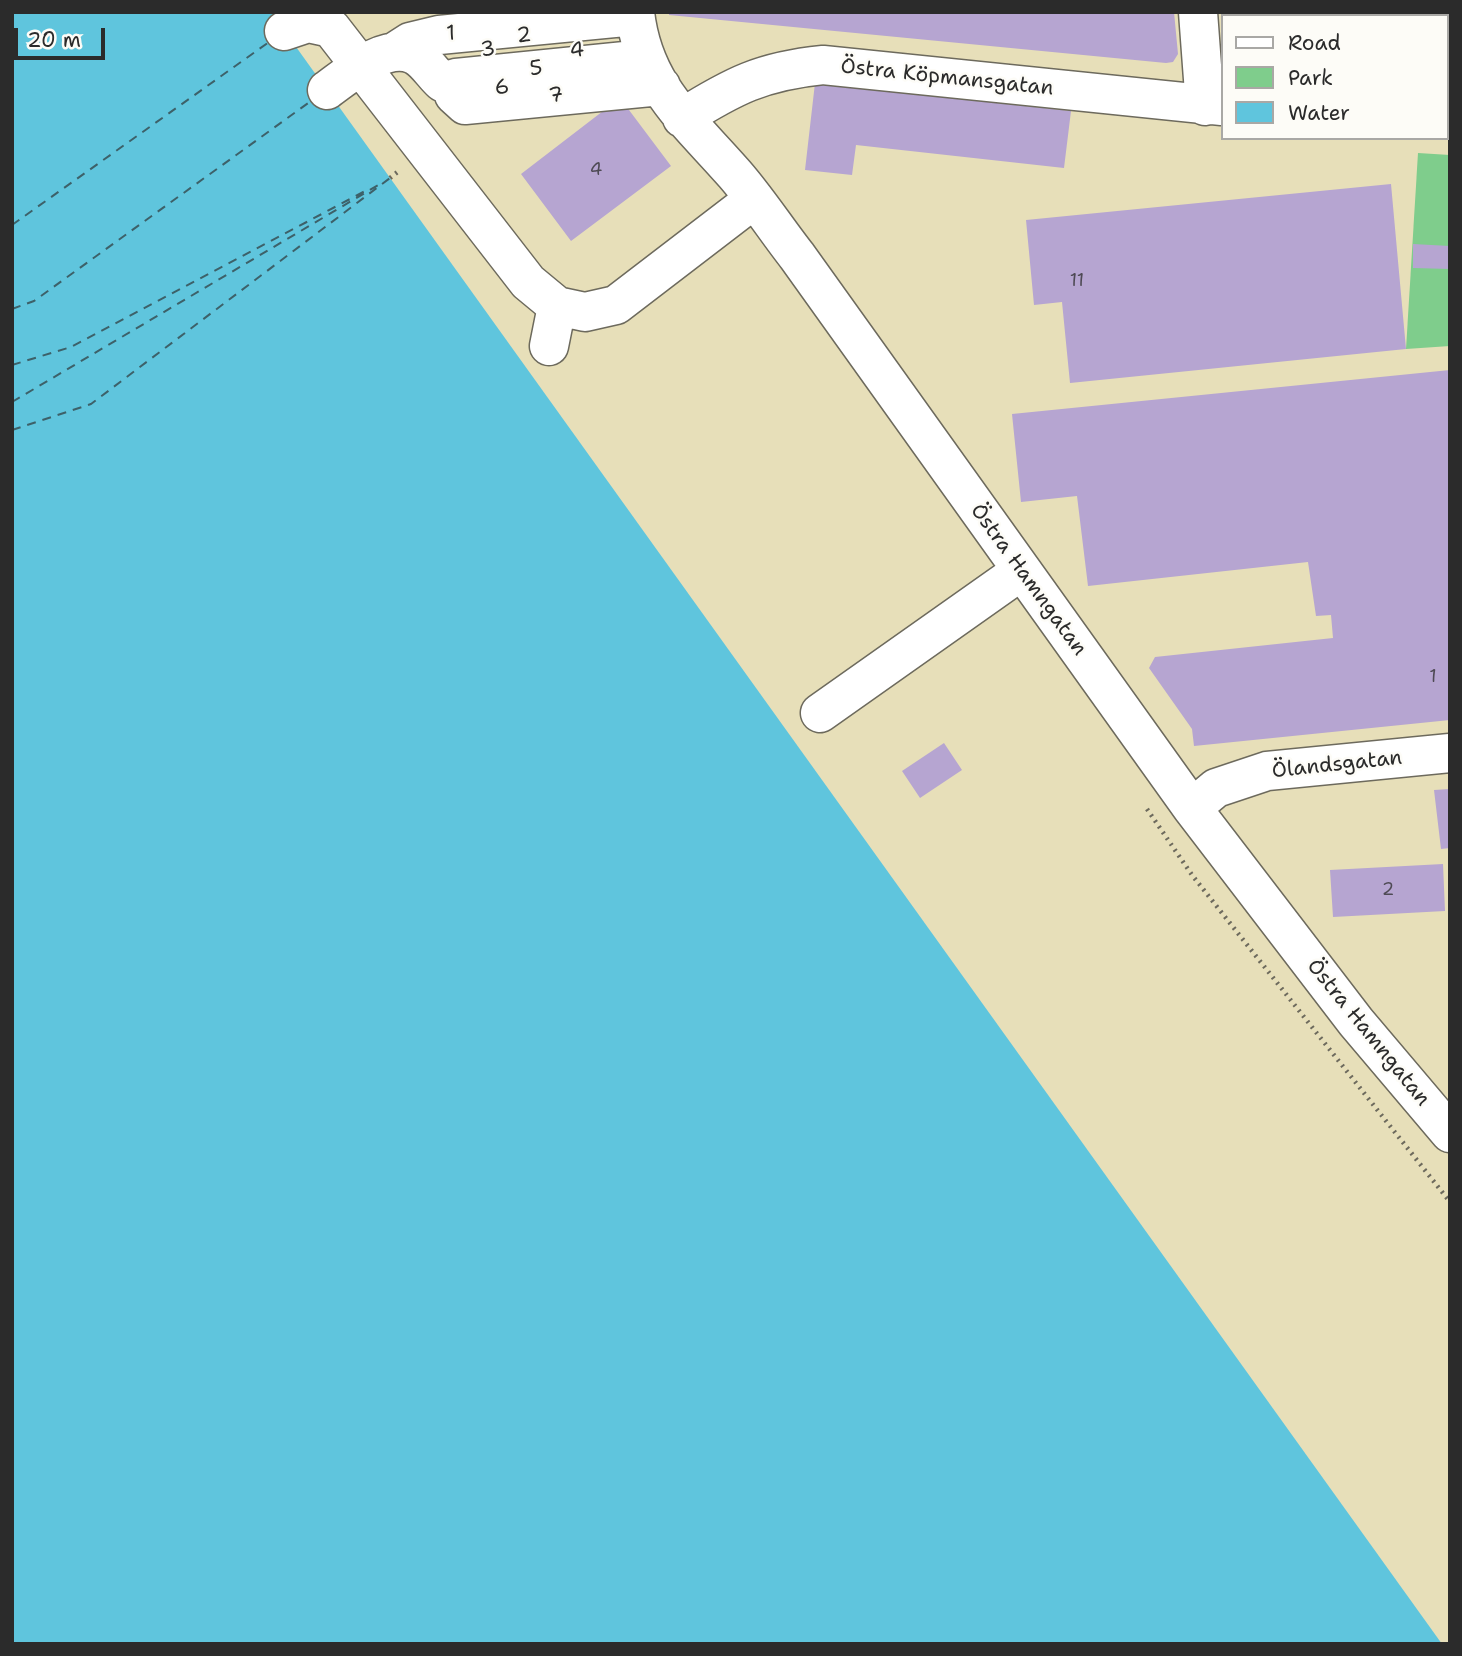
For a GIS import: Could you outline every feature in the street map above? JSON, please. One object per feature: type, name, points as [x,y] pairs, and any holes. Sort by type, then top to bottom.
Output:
[{"type":"street","points":[[1198,12],[1214,106]]},
{"type":"street","points":[[284,31],[308,23],[331,28],[528,282],[557,306],[585,312],[616,305],[753,200]]},
{"type":"street","name":"3","points":[[327,90],[371,59],[427,70],[445,54],[643,44]]},
{"type":"street","name":"7","points":[[427,70],[466,105],[643,44]]},
{"type":"street","name":"Östra Hamngatan","points":[[643,44],[682,118],[733,172],[796,256],[1192,808],[1356,1022],[1450,1133]]},
{"type":"street","name":"Östra Köpmansgatan","points":[[682,118],[725,90],[755,78],[794,68],[823,65],[1214,106]]},
{"type":"street","points":[[549,346],[557,306]]},
{"type":"street","points":[[820,713],[1021,571]]},
{"type":"street","name":"Ölandsgatan","points":[[1192,808],[1216,788],[1267,771],[1450,753]]},
{"type":"green space","points":[[1418,153],[1450,155],[1450,346],[1406,349]]},
{"type":"water","points":[[12,12],[271,12],[1442,1644],[12,1644]]},
{"type":"building","points":[[669,12],[1174,12],[1178,54],[1173,62],[1166,63],[669,15]]},
{"type":"building","points":[[1299,12],[1346,12],[1346,14]]},
{"type":"building","points":[[1448,24],[1450,24],[1448,81]]},
{"type":"building","points":[[815,83],[1071,111],[1064,168],[856,145],[852,175],[805,170]]},
{"type":"building","points":[[620,98],[671,166],[571,241],[521,174]]},
{"type":"building","points":[[1391,184],[1406,349],[1070,383],[1062,302],[1034,305],[1026,220]]},
{"type":"building","points":[[1413,244],[1450,246],[1450,269],[1413,268]]},
{"type":"building","points":[[1450,370],[1450,720],[1194,746],[1192,729],[1149,668],[1155,657],[1333,638],[1331,615],[1316,616],[1308,562],[1088,586],[1077,496],[1021,502],[1012,414]]},
{"type":"building","points":[[944,743],[962,770],[920,798],[902,771]]},
{"type":"building","points":[[1450,789],[1450,848],[1441,849],[1434,790]]},
{"type":"building","points":[[1443,864],[1445,911],[1333,917],[1330,870]]},
{"type":"ferry route","points":[[12,225],[269,42]]},
{"type":"ferry route","points":[[12,309],[34,301],[311,101]]},
{"type":"ferry route","points":[[12,430],[91,404],[390,178]]},
{"type":"ferry route","points":[[12,402],[380,184]]},
{"type":"ferry route","points":[[12,365],[71,347],[367,190]]}]
